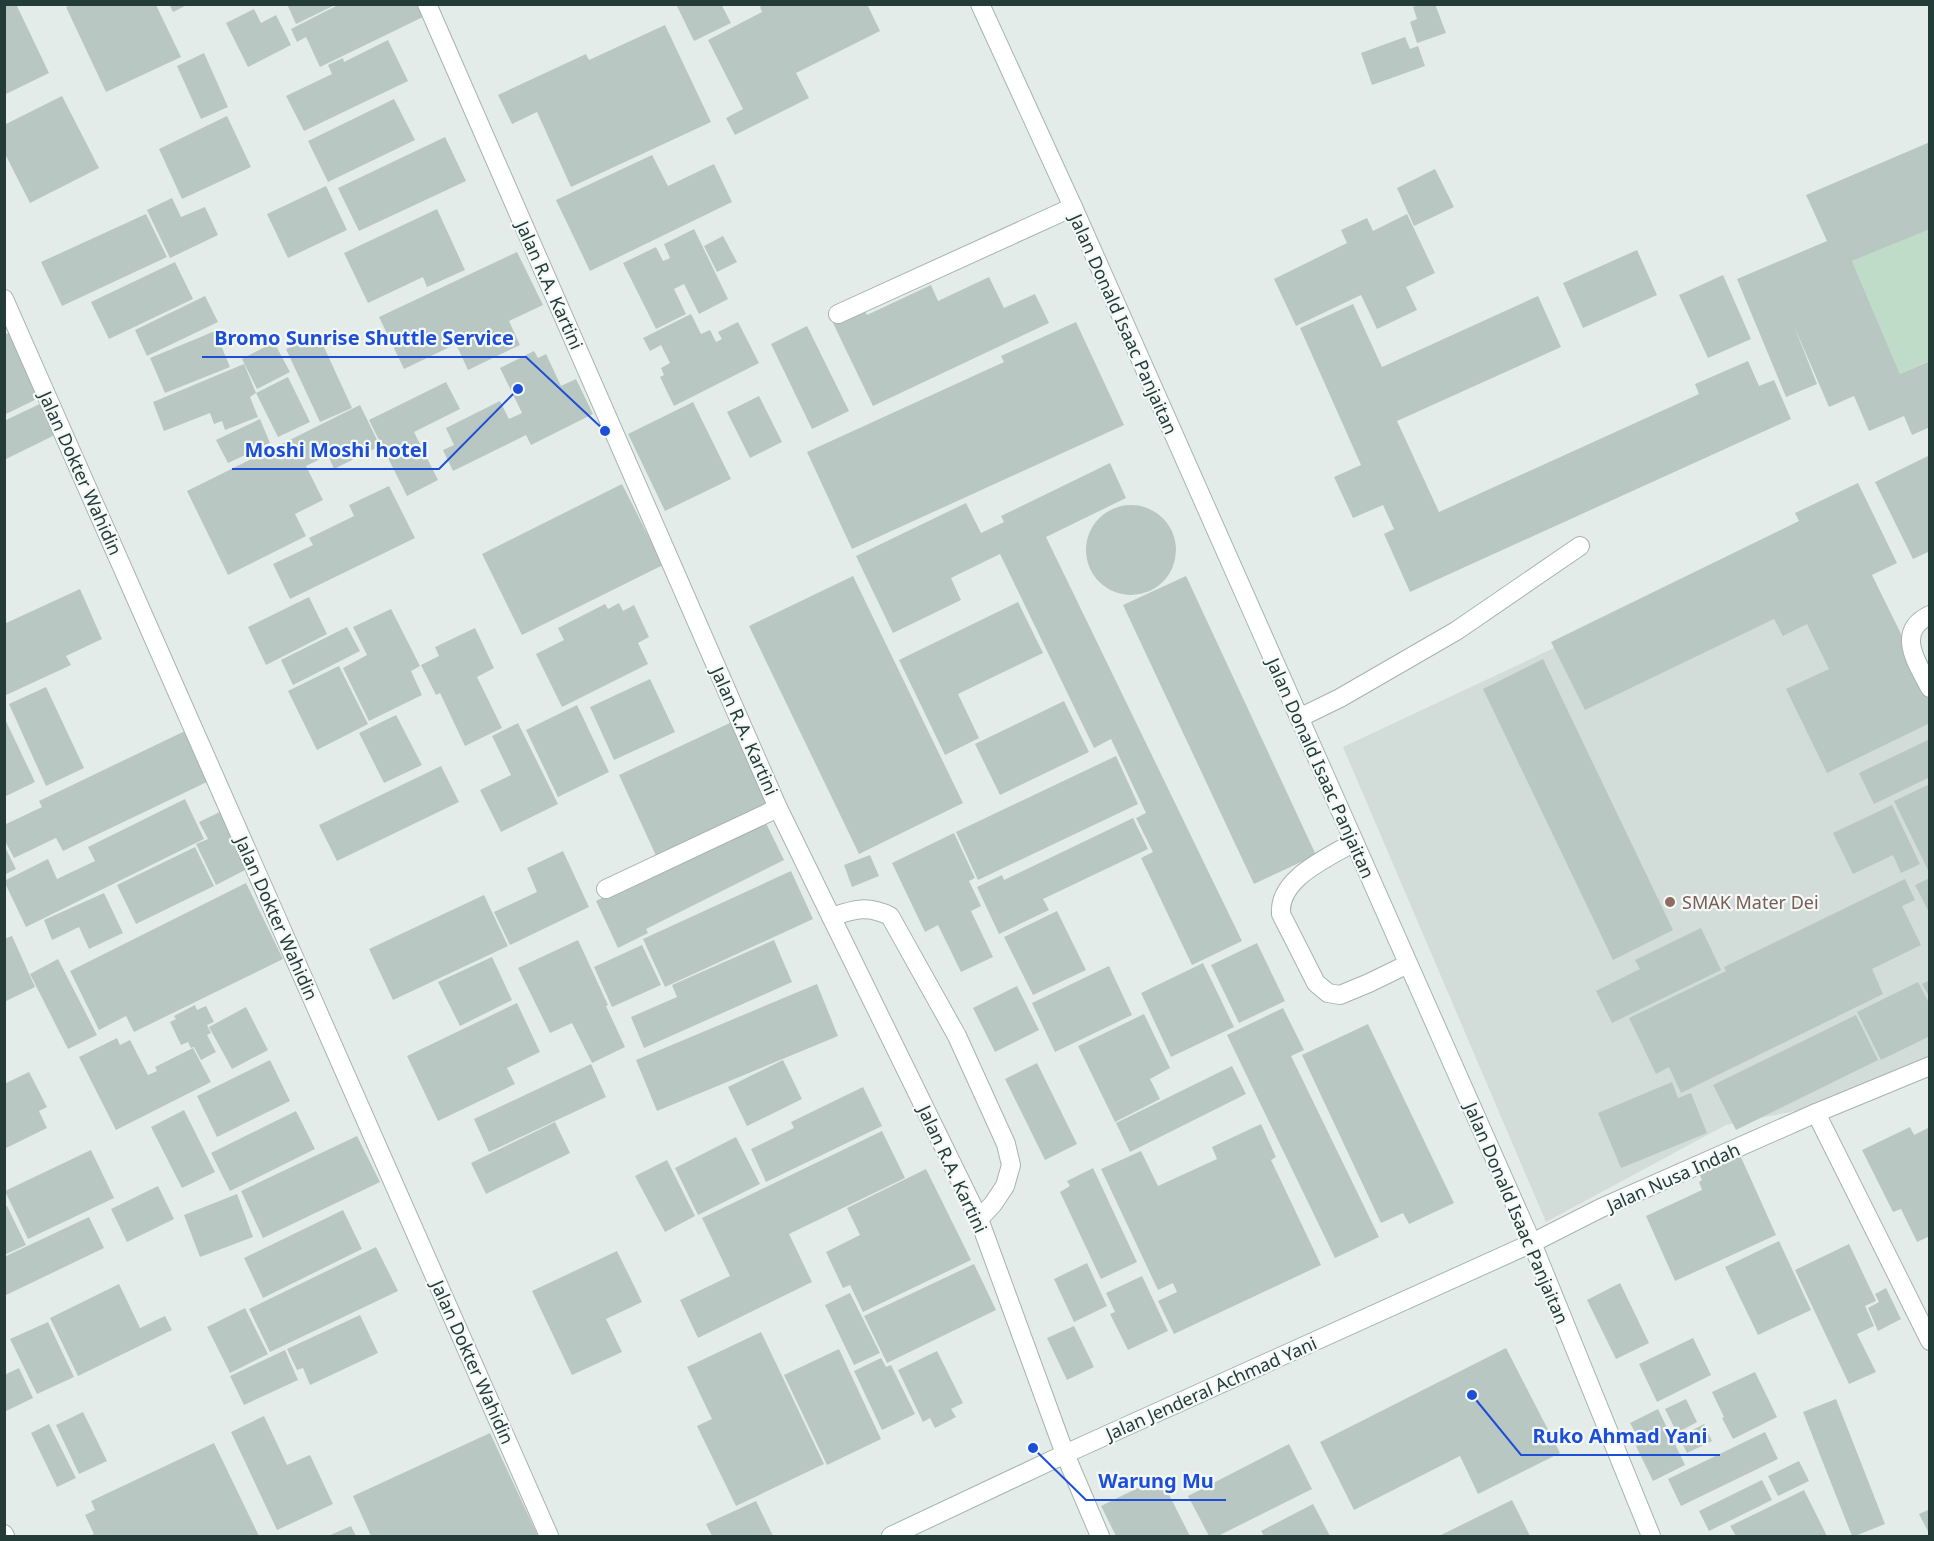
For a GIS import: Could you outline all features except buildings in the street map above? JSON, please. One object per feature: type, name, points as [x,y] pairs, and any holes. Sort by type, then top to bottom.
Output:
[{"type":"street","name":"Jalan R.A. Kartini","points":[[427,4],[778,808],[979,1219],[1065,1454],[1100,1536]]},
{"type":"street","name":"Jalan Donald Isaac Panjaitan","points":[[980,4],[1532,1244],[1651,1536]]},
{"type":"street","points":[[838,315],[1072,207]]},
{"type":"street","name":"Jalan Dokter Wahidin","points":[[4,299],[549,1536]]},
{"type":"street","points":[[1299,718],[1340,698],[1456,631],[1580,546]]},
{"type":"street","points":[[1929,615],[1921,619],[1910,637],[1910,647],[1929,688]]},
{"type":"street","points":[[606,889],[778,808]]},
{"type":"street","points":[[1354,842],[1312,867],[1290,885],[1284,895],[1281,914],[1316,983],[1328,993],[1340,994],[1408,964]]},
{"type":"street","points":[[831,917],[858,908],[878,910],[890,916],[957,1036],[1006,1144],[1011,1165],[1005,1186],[979,1219]]},
{"type":"street","name":"Jalan Nusa Indah","points":[[1532,1244],[1601,1208],[1929,1066]]},
{"type":"street","points":[[1816,1113],[1929,1341]]},
{"type":"street","name":"Jalan Jenderal Achmad Yani","points":[[891,1536],[1065,1454],[1532,1244]]},
{"type":"shaded area","name":"SMAK Mater Dei","points":[[1844,512],[1929,705],[1929,1058],[1819,1106],[1726,1125],[1546,1222],[1343,747]]},
{"type":"green space","points":[[1929,229],[1929,361],[1900,374],[1852,261]]},
{"type":"place","name":"Moshi Moshi hotel","points":[[518,389]]},
{"type":"place","name":"Bromo Sunrise Shuttle Service","points":[[605,431]]},
{"type":"place","name":"SMAK Mater Dei","points":[[1670,902]]},
{"type":"place","name":"Ruko Ahmad Yani","points":[[1472,1395]]},
{"type":"place","name":"Warung Mu","points":[[1033,1448]]}]
